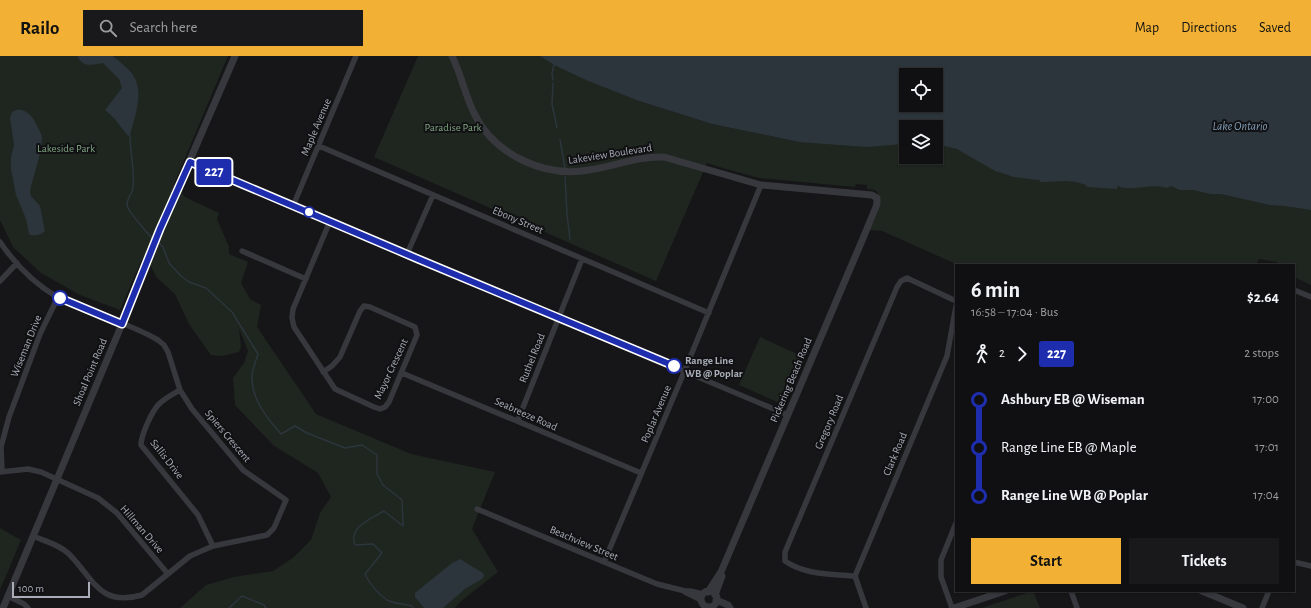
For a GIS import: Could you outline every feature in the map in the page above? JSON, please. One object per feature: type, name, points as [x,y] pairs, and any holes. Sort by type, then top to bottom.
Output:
[{"type":"street","name":"Shoal Point Road","points":[[3,608],[122,324],[160,229],[235,56]]},
{"type":"street","name":"Maple Avenue","points":[[293,206],[356,56]]},
{"type":"street","name":"Lakeview Boulevard","points":[[452,56],[471,107],[483,127],[493,139],[506,150],[528,163],[556,171],[574,172],[602,168],[638,158],[654,156],[664,157],[761,185],[872,195],[876,197]]},
{"type":"street","name":"Ebony Street","points":[[319,146],[709,313]]},
{"type":"street","points":[[190,162],[788,415]]},
{"type":"street","name":"Poplar Avenue","points":[[604,562],[709,313],[761,185]]},
{"type":"street","points":[[407,254],[433,195]]},
{"type":"street","name":"Pickering Beach Road","points":[[708,601],[873,214],[877,203],[876,197]]},
{"type":"street","name":"Mayor Crescent","points":[[323,372],[332,366],[340,357],[360,311],[364,306],[370,307],[415,327],[417,335],[402,373],[389,402],[385,407],[380,409],[335,389],[323,372],[294,327],[292,318],[293,309],[330,222]]},
{"type":"street","name":"Spiers Crescent","points":[[0,242],[8,254],[34,281],[58,297],[151,336],[164,345],[168,352],[180,390],[192,409],[243,470],[286,500],[274,528],[267,535],[213,546],[190,556],[142,595],[132,598],[110,596],[100,590],[68,554],[58,547],[33,536]]},
{"type":"street","points":[[242,251],[306,279]]},
{"type":"street","name":"Ruthel Road","points":[[518,420],[582,259]]},
{"type":"street","points":[[0,281],[17,263]]},
{"type":"street","name":"Gregory Road","points":[[855,576],[812,572],[793,567],[785,561],[785,552],[901,280],[907,278],[955,301]]},
{"type":"street","points":[[1295,290],[1311,297]]},
{"type":"street","name":"Wiseman Drive","points":[[1,472],[1,447],[9,417],[40,334],[58,297]]},
{"type":"street","name":"Clark Road","points":[[855,576],[947,356],[955,312]]},
{"type":"street","name":"Seabreeze Road","points":[[402,373],[518,420],[566,443],[641,473]]},
{"type":"street","name":"Sallis Drive","points":[[180,390],[168,396],[154,410],[141,439],[141,445],[198,515],[213,546]]},
{"type":"street","name":"Hillman Drive","points":[[1,472],[28,469],[41,472],[98,498],[117,513],[168,574]]},
{"type":"street","name":"Beachview Street","points":[[477,509],[657,584],[685,591],[708,601]]},
{"type":"street","points":[[955,525],[941,560],[941,577],[953,608],[1002,592]]},
{"type":"street","points":[[1295,562],[1311,566]]},
{"type":"street","points":[[855,576],[866,608]]},
{"type":"street","points":[[1071,592],[1077,608]]},
{"type":"street","points":[[1204,592],[1243,608]]},
{"type":"street","points":[[1262,608],[1269,592]]},
{"type":"street","points":[[8,596],[24,604],[28,608]]},
{"type":"street","points":[[708,601],[721,608]]},
{"type":"street","points":[[708,601],[728,605],[730,608]]},
{"type":"green space","name":"Lakeside Park","points":[[0,56],[101,56],[131,72],[113,56],[228,56],[174,184],[185,197],[219,213],[217,219],[229,247],[229,254],[248,262],[241,283],[250,299],[261,305],[257,327],[316,414],[411,454],[495,472],[472,529],[498,572],[460,602],[455,608],[180,608],[206,585],[234,577],[273,571],[294,557],[311,540],[320,513],[331,497],[318,473],[273,445],[235,405],[233,378],[244,363],[248,351],[239,328],[241,347],[239,352],[222,356],[211,355],[189,324],[175,294],[157,278],[150,265],[142,259],[120,310],[80,295],[41,273],[13,247],[0,220]]},
{"type":"green space","name":"Paradise Park","points":[[418,56],[540,56],[554,65],[639,101],[712,124],[799,142],[899,144],[899,164],[943,164],[943,144],[970,154],[1002,173],[1069,180],[1155,183],[1311,207],[1311,285],[1295,277],[1295,264],[1279,264],[1277,262],[1259,259],[1256,264],[956,264],[882,231],[870,230],[879,209],[880,199],[875,190],[867,189],[867,185],[856,184],[855,187],[759,178],[707,163],[656,281],[374,157]]},
{"type":"green space","points":[[760,337],[806,358],[784,405],[739,385]]},
{"type":"green space","points":[[0,528],[21,540],[0,590]]},
{"type":"green space","points":[[1033,592],[1040,608],[982,608]]},
{"type":"water","points":[[77,56],[113,56],[130,71],[135,78],[138,102],[130,135],[128,136],[114,118],[105,110],[122,88],[119,79],[103,63],[88,65],[82,62]]},
{"type":"water","name":"Lake Ontario","points":[[540,56],[1311,56],[1311,210],[1270,205],[1221,194],[1211,194],[1193,190],[1180,190],[1171,186],[1167,188],[1156,186],[1126,188],[1118,185],[1117,189],[1087,187],[1086,185],[1076,182],[1040,182],[1039,179],[1014,177],[995,171],[957,149],[943,146],[943,120],[899,120],[899,144],[867,147],[799,142],[712,124],[639,101],[586,80],[554,65]]},
{"type":"water","points":[[16,110],[24,111],[30,115],[42,137],[41,151],[30,192],[31,196],[40,206],[45,231],[42,234],[37,235],[29,234],[26,219],[16,195],[11,169],[11,157],[14,145],[10,118],[12,112]]},
{"type":"water","points":[[460,559],[483,573],[484,576],[482,579],[465,589],[443,608],[424,608],[415,597],[415,593],[452,563]]},
{"type":"waterway","points":[[553,80],[552,73],[554,65]]},
{"type":"waterway","points":[[553,83],[552,104],[557,128]]},
{"type":"waterway","points":[[130,135],[133,188],[127,205],[135,219],[153,239]]},
{"type":"waterway","points":[[560,140],[565,168]]},
{"type":"waterway","points":[[565,177],[570,239]]},
{"type":"waterway","points":[[158,242],[163,247],[169,263],[181,276],[189,282],[206,288],[232,312],[258,354],[252,376],[254,393],[265,415],[281,434],[295,426],[307,433],[345,448],[362,445],[377,455],[377,474],[383,485],[402,500],[403,526],[384,511],[358,528],[355,533],[355,545],[373,544],[382,553],[365,574],[377,592],[387,600],[412,606],[413,608]]},
{"type":"waterway","points":[[229,608],[242,596],[264,605],[266,608]]},
{"type":"bus line","name":"227","points":[[60,298],[122,324],[146,262],[190,162],[674,366]]},
{"type":"place","name":"Range Line WB @ Poplar","points":[[674,366]]}]
